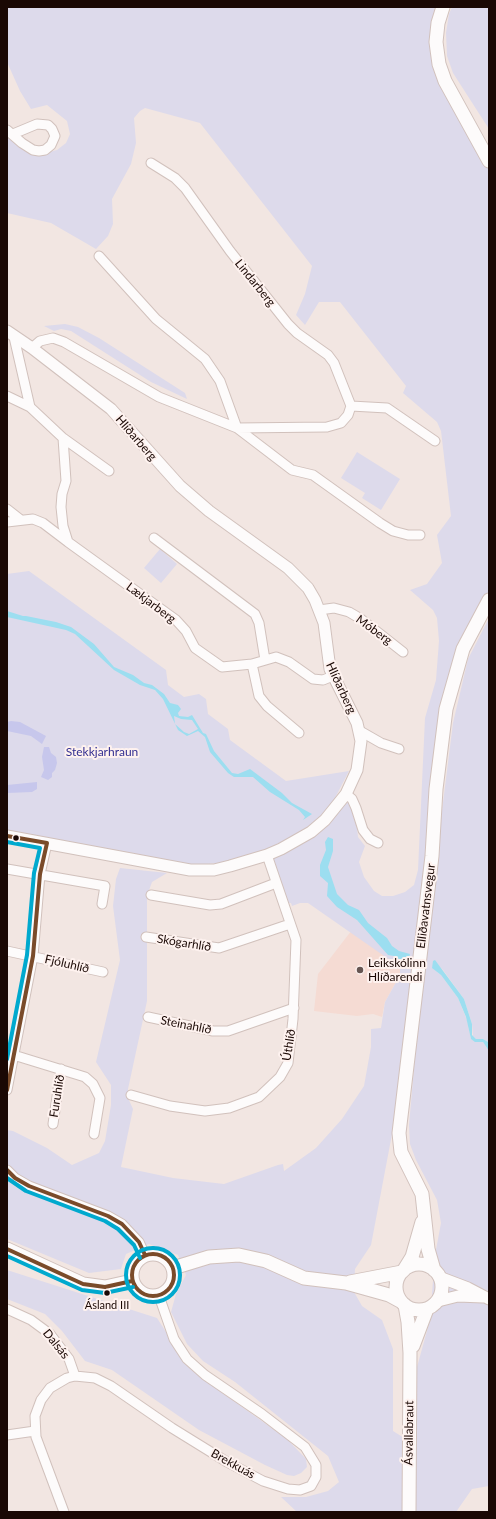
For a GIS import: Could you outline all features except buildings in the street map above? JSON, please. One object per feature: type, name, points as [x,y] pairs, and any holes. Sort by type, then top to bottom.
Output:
[{"type":"main road","points":[[443,7],[438,23],[436,42],[439,64],[445,81],[489,161]]},
{"type":"main road","name":"Elliðavatnsvegur","points":[[436,1273],[428,1249],[422,1194],[401,1152],[399,1133],[429,876],[436,789],[446,709],[463,649],[489,600]]},
{"type":"main road","name":"Elliðavatnsvegur","points":[[403,1271],[412,1257],[424,1214]]},
{"type":"main road","points":[[7,1249],[83,1284],[105,1287],[132,1282]]},
{"type":"main road","points":[[156,1254],[162,1256],[167,1259],[173,1268],[174,1280],[172,1285],[164,1294],[159,1296],[153,1297],[142,1294],[132,1282],[133,1266],[145,1255],[156,1254]]},
{"type":"main road","points":[[173,1268],[209,1257],[239,1255],[266,1261],[304,1278],[346,1283],[389,1295],[417,1310],[432,1305],[442,1286],[436,1273],[422,1265],[416,1265],[403,1271],[346,1283]]},
{"type":"main road","points":[[402,1303],[396,1288],[397,1281],[403,1271]]},
{"type":"main road","name":"Ásvallabraut","points":[[402,1303],[408,1322],[410,1353],[409,1512]]},
{"type":"main road","name":"Ásvallabraut","points":[[410,1353],[432,1305]]},
{"type":"street","name":"Lindarberg","points":[[151,163],[176,178],[230,251],[297,334],[328,355],[334,363],[351,406]]},
{"type":"street","points":[[99,256],[156,319],[205,359],[220,381],[237,428]]},
{"type":"street","points":[[11,334],[30,407]]},
{"type":"street","name":"Hlíðarberg","points":[[7,836],[190,870],[214,870],[266,855],[311,832],[325,820],[346,794],[357,770],[361,741],[360,731],[353,712],[333,676],[328,661],[324,623],[320,610],[308,588],[288,568],[209,511],[180,486],[111,409],[32,348],[11,334]]},
{"type":"street","points":[[32,348],[40,340],[53,338],[64,342],[159,397],[237,428],[292,470],[313,475],[393,531],[408,535],[420,535]]},
{"type":"street","points":[[7,396],[30,407],[63,438],[109,471]]},
{"type":"street","points":[[237,428],[327,427],[341,423],[348,415],[351,406],[387,408],[435,441]]},
{"type":"street","points":[[63,438],[66,481],[62,494],[61,506],[63,526],[68,542]]},
{"type":"street","points":[[7,508],[21,520]]},
{"type":"street","name":"Lækjarberg","points":[[7,522],[33,519],[43,523],[176,620],[186,631],[195,648],[222,667],[252,664],[276,657],[283,659],[313,679],[323,680],[333,676]]},
{"type":"street","points":[[154,538],[255,614],[259,623],[265,660]]},
{"type":"street","name":"Móberg","points":[[320,610],[334,608],[348,612],[362,619],[403,652]]},
{"type":"street","points":[[252,664],[259,696],[267,706],[299,733]]},
{"type":"street","points":[[360,731],[381,743],[399,749]]},
{"type":"street","points":[[346,794],[352,799],[363,830],[370,839],[378,843]]},
{"type":"street","points":[[7,1090],[10,1054],[33,956],[40,874],[46,843]]},
{"type":"street","name":"Úthlíð","points":[[131,1095],[170,1106],[205,1111],[229,1108],[259,1097],[280,1077],[288,1063],[294,1008],[296,940],[266,855]]},
{"type":"street","points":[[7,869],[105,886],[102,904]]},
{"type":"street","points":[[150,895],[210,905],[221,904],[276,883]]},
{"type":"street","name":"Skógarhlíð","points":[[146,938],[218,948],[290,924]]},
{"type":"street","name":"Fjóluhlíð","points":[[7,951],[103,972]]},
{"type":"street","name":"Steinahlíð","points":[[148,1017],[213,1031],[228,1031],[294,1008]]},
{"type":"street","name":"Furuhlíð","points":[[10,1054],[85,1077],[98,1091],[100,1098],[94,1134]]},
{"type":"street","name":"Furuhlíð","points":[[53,1124],[61,1069]]},
{"type":"street","points":[[7,1170],[15,1178],[29,1186],[108,1216],[122,1224],[132,1233],[145,1255]]},
{"type":"street","points":[[436,1273],[487,1299]]},
{"type":"street","name":"Brekkuás","points":[[64,1512],[35,1431],[35,1416],[44,1394],[57,1382],[75,1376],[95,1378],[112,1386],[172,1428],[227,1462],[263,1480],[294,1490],[311,1486],[317,1471],[313,1459],[305,1448],[262,1414],[194,1366],[174,1339],[159,1296]]},
{"type":"street","points":[[432,1305],[458,1296],[487,1299]]},
{"type":"street","name":"Dalsás","points":[[7,1309],[31,1320],[50,1334],[69,1360],[75,1376]]},
{"type":"street","points":[[7,1435],[35,1431]]},
{"type":"shaded area","points":[[7,611],[23,616],[56,622],[71,627],[94,644],[114,667],[133,675],[144,683],[152,685],[164,694],[170,703],[178,705],[181,709],[178,713],[179,716],[188,717],[192,715],[203,733],[206,734],[214,751],[232,773],[238,774],[250,769],[282,793],[292,803],[312,814],[303,820],[305,817],[299,810],[270,792],[253,777],[234,777],[228,773],[210,752],[205,737],[198,731],[187,736],[178,730],[175,724],[163,699],[155,690],[140,685],[114,670],[75,634],[66,630],[7,617]],"holes":[[[174,716],[181,719],[192,720],[198,729],[189,734],[184,732],[175,724]]]},
{"type":"shaded area","points":[[7,722],[20,722],[46,736],[42,744],[31,736],[7,731]]},
{"type":"shaded area","points":[[44,747],[49,747],[51,753],[56,757],[57,763],[55,770],[52,773],[52,777],[48,780],[41,777],[44,770],[42,757]]},
{"type":"shaded area","points":[[37,782],[37,789],[32,792],[7,793],[7,785]]},
{"type":"shaded area","points":[[328,837],[333,839],[333,851],[328,867],[337,894],[348,905],[359,910],[368,923],[387,938],[392,946],[399,951],[410,954],[405,963],[394,956],[388,955],[357,920],[337,907],[327,896],[328,883],[320,876],[320,865],[326,850],[325,842]]},
{"type":"shaded area","name":"Leikskólinn Hlíðarendi","points":[[355,926],[400,966],[400,975],[385,1002],[382,1017],[373,1014],[357,1016],[314,1011],[318,974]]},
{"type":"shaded area","points":[[435,960],[464,999],[472,1024],[472,1035],[476,1039],[483,1039],[488,1042],[489,1051],[483,1042],[475,1042],[471,1039],[466,1017],[458,998],[441,975],[432,968],[433,961]]},
{"type":"green space","name":"Stekkjarhraun","points":[[7,7],[441,7],[440,64],[489,147],[489,596],[460,653],[400,1092],[371,1245],[355,1269],[354,1292],[362,1306],[382,1320],[393,1349],[393,1431],[417,1446],[417,1367],[430,1320],[435,1255],[441,1223],[437,1200],[416,1160],[410,1144],[409,1125],[424,954],[453,723],[468,659],[489,618],[489,1043],[483,1039],[476,1039],[473,1036],[472,1024],[464,999],[437,964],[432,967],[441,975],[458,998],[467,1020],[471,1039],[483,1042],[489,1051],[489,1486],[472,1489],[456,1512],[297,1512],[281,1497],[306,1497],[328,1491],[339,1482],[328,1456],[235,1382],[203,1361],[187,1344],[171,1312],[176,1294],[186,1275],[178,1255],[149,1244],[126,1254],[121,1269],[89,1273],[7,1239],[7,1130],[13,1131],[47,1148],[72,1165],[99,1153],[105,1141],[111,1105],[111,1085],[96,1062],[120,960],[113,906],[116,879],[120,868],[167,873],[152,882],[147,896],[147,1001],[128,1089],[128,1098],[133,1109],[121,1167],[173,1178],[224,1184],[278,1165],[283,1164],[284,1171],[316,1148],[342,1119],[364,1086],[371,1047],[371,1029],[381,1028],[385,1002],[400,975],[400,967],[308,903],[300,903],[292,906],[291,903],[288,903],[273,859],[274,857],[189,866],[7,831],[7,574],[29,571],[166,670],[168,685],[184,697],[199,694],[206,699],[208,714],[228,729],[230,740],[286,781],[349,771],[335,798],[345,805],[348,802],[351,803],[355,810],[358,837],[365,846],[359,862],[364,877],[374,891],[382,896],[393,896],[405,892],[414,885],[418,870],[425,718],[436,680],[439,641],[437,618],[433,610],[410,590],[427,584],[442,563],[437,535],[451,516],[441,431],[437,422],[403,393],[406,386],[340,302],[319,302],[305,325],[296,315],[305,294],[312,266],[200,123],[145,108],[134,118],[136,143],[131,164],[112,199],[113,224],[108,236],[96,249],[51,223],[7,213],[7,134],[19,145],[38,155],[57,150],[66,143],[70,134],[67,121],[47,105],[31,109],[20,91],[7,62]]},
{"type":"green space","points":[[452,7],[489,7],[489,129],[453,73],[447,56],[446,33],[449,14]]},
{"type":"green space","points":[[65,324],[78,327],[99,338],[185,393],[187,399],[151,382],[71,331],[61,329],[54,331],[44,326]]},
{"type":"green space","points":[[357,452],[400,479],[381,510],[362,498],[365,493],[341,478]]},
{"type":"green space","points":[[160,549],[177,564],[161,583],[144,568]]},
{"type":"green space","points":[[7,1270],[157,1318],[184,1360],[203,1379],[287,1439],[306,1459],[307,1467],[301,1473],[294,1476],[287,1475],[265,1465],[199,1430],[112,1370],[85,1361],[62,1331],[45,1314],[7,1299]]},
{"type":"transit line","points":[[7,836],[47,843],[40,874],[33,956],[7,1090]]},
{"type":"transit line","points":[[7,842],[40,848],[34,873],[27,955],[7,1059]]},
{"type":"transit line","points":[[7,1170],[15,1178],[29,1186],[108,1216],[122,1224],[139,1242],[145,1255]]},
{"type":"transit line","points":[[7,1178],[26,1191],[105,1221],[118,1229],[134,1245],[140,1258]]},
{"type":"transit line","points":[[148,1248],[158,1248],[168,1252],[176,1260],[180,1270],[180,1275],[180,1280],[176,1290],[168,1298],[158,1302],[148,1302],[138,1298],[130,1290],[126,1280],[126,1270],[130,1260],[138,1252],[148,1248]]},
{"type":"transit line","points":[[7,1249],[83,1284],[105,1287],[132,1281]]},
{"type":"transit line","points":[[149,1254],[157,1254],[165,1257],[171,1263],[174,1275],[171,1287],[165,1293],[157,1296],[149,1296],[141,1293],[135,1287],[132,1279],[132,1271],[135,1263],[141,1257],[149,1254]]},
{"type":"transit line","points":[[7,1256],[82,1290],[105,1293],[133,1287]]},
{"type":"place","name":"Leikskólinn Hlíðarendi","points":[[360,970]]},
{"type":"place","name":"Ásland III","points":[[107,1293]]}]
